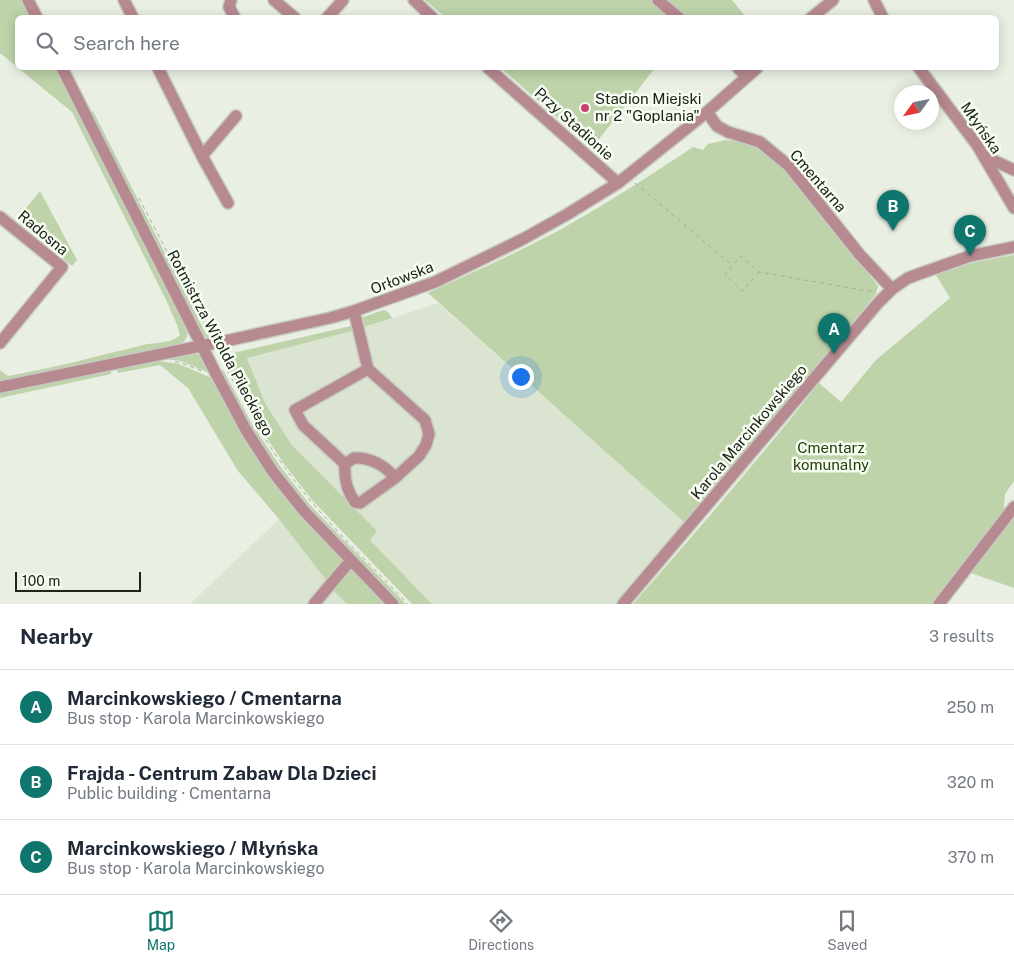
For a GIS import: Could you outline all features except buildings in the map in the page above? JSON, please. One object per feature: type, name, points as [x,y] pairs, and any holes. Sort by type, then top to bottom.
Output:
[{"type":"street","points":[[28,0],[36,15]]},
{"type":"street","points":[[124,0],[132,15]]},
{"type":"street","points":[[231,0],[229,7],[233,15]]},
{"type":"street","points":[[274,0],[292,15]]},
{"type":"street","points":[[330,15],[342,0]]},
{"type":"street","points":[[414,0],[430,15]]},
{"type":"street","points":[[658,0],[676,15]]},
{"type":"street","points":[[815,15],[833,0]]},
{"type":"street","points":[[874,0],[882,15]]},
{"type":"street","name":"Rotmistrza Witolda Pileckiego","points":[[63,70],[246,430],[274,472],[304,511],[393,604]]},
{"type":"street","points":[[159,70],[228,203]]},
{"type":"street","name":"Przy Stadionie","points":[[490,70],[622,180]]},
{"type":"street","points":[[740,70],[747,76]]},
{"type":"street","name":"Orłowska","points":[[0,387],[330,318],[435,282],[514,244],[566,215],[622,180],[707,112],[754,70]]},
{"type":"street","name":"Młyńska","points":[[920,70],[984,156],[1014,208]]},
{"type":"street","name":"Cmentarna","points":[[707,112],[717,126],[728,132],[760,142],[789,166],[860,255],[892,289]]},
{"type":"street","points":[[202,156],[236,116]]},
{"type":"street","points":[[984,156],[1014,170]]},
{"type":"street","name":"Radosna","points":[[0,217],[62,267],[0,343]]},
{"type":"street","name":"Karola Marcinkowskiego","points":[[623,604],[840,347],[892,289],[908,278],[970,256],[1014,247]]},
{"type":"street","points":[[354,311],[368,370],[425,420],[428,434],[426,445],[419,456],[395,478],[360,503],[355,502],[350,496],[346,482],[345,464],[303,425],[296,410],[368,370]]},
{"type":"street","points":[[345,464],[354,458],[370,460],[389,470],[395,478]]},
{"type":"street","points":[[939,604],[1014,507]]},
{"type":"street","points":[[314,604],[351,560]]},
{"type":"path","points":[[622,180],[732,265]]},
{"type":"path","points":[[759,272],[743,291],[724,275],[740,256],[759,272],[868,291],[876,290]]},
{"type":"shaded area","points":[[438,303],[685,523],[615,604],[432,604],[369,539],[377,531],[291,444],[265,403],[247,358],[352,331]]},
{"type":"shaded area","points":[[279,519],[335,592],[347,604],[190,604]]},
{"type":"green space","points":[[0,0],[23,0],[30,15],[15,15],[15,65],[0,53]]},
{"type":"green space","points":[[425,0],[732,0],[744,15],[443,15]]},
{"type":"green space","points":[[20,70],[57,70],[187,326],[187,337],[180,345],[0,383],[0,370],[8,376],[25,373],[143,345],[168,341],[180,335],[167,302],[72,112]]},
{"type":"green space","name":"Stadion Miejski nr 2 \"Goplania\"","points":[[503,70],[653,70],[592,148]]},
{"type":"green space","points":[[93,111],[206,334],[216,338],[209,339],[201,333],[90,113]]},
{"type":"green space","points":[[726,140],[746,143],[765,151],[787,172],[878,286],[876,294],[685,523],[428,293],[556,232],[625,191],[693,147],[703,150],[708,144]]},
{"type":"green space","points":[[40,191],[77,260],[72,266],[17,219]]},
{"type":"green space","name":"Cmentarz komunalny","points":[[1014,255],[1014,481],[1005,494],[1005,508],[933,604],[633,604],[728,494],[819,383],[841,402],[876,360],[950,298],[936,275],[971,263]]},
{"type":"green space","points":[[384,310],[392,318],[364,327],[363,317]]},
{"type":"green space","points":[[351,326],[352,331],[247,358],[265,403],[291,444],[377,531],[370,540],[432,604],[412,604],[313,501],[284,464],[257,423],[224,359],[224,355]]},
{"type":"green space","points":[[191,352],[201,356],[209,371],[207,372],[180,361],[160,358]]},
{"type":"green space","points":[[159,361],[179,364],[209,377],[212,376],[306,520],[386,604],[347,604],[335,592],[279,519],[238,471],[188,388],[160,365],[118,373],[117,369]]},
{"type":"green space","points":[[223,370],[252,424],[280,466],[310,505],[406,604],[399,604],[307,508],[277,469],[249,427],[220,372]]},
{"type":"green space","points":[[111,371],[111,374],[0,398],[0,393]]},
{"type":"green space","points":[[1014,517],[1014,588],[971,573]]},
{"type":"place","name":"Stadion Miejski nr 2 \"Goplania\"","points":[[585,108]]},
{"type":"place","name":"Frajda - Centrum Zabaw Dla Dzieci","points":[[893,231]]},
{"type":"place","name":"Marcinkowskiego / Młyńska","points":[[970,256]]},
{"type":"place","name":"Marcinkowskiego / Cmentarna","points":[[834,354]]}]
